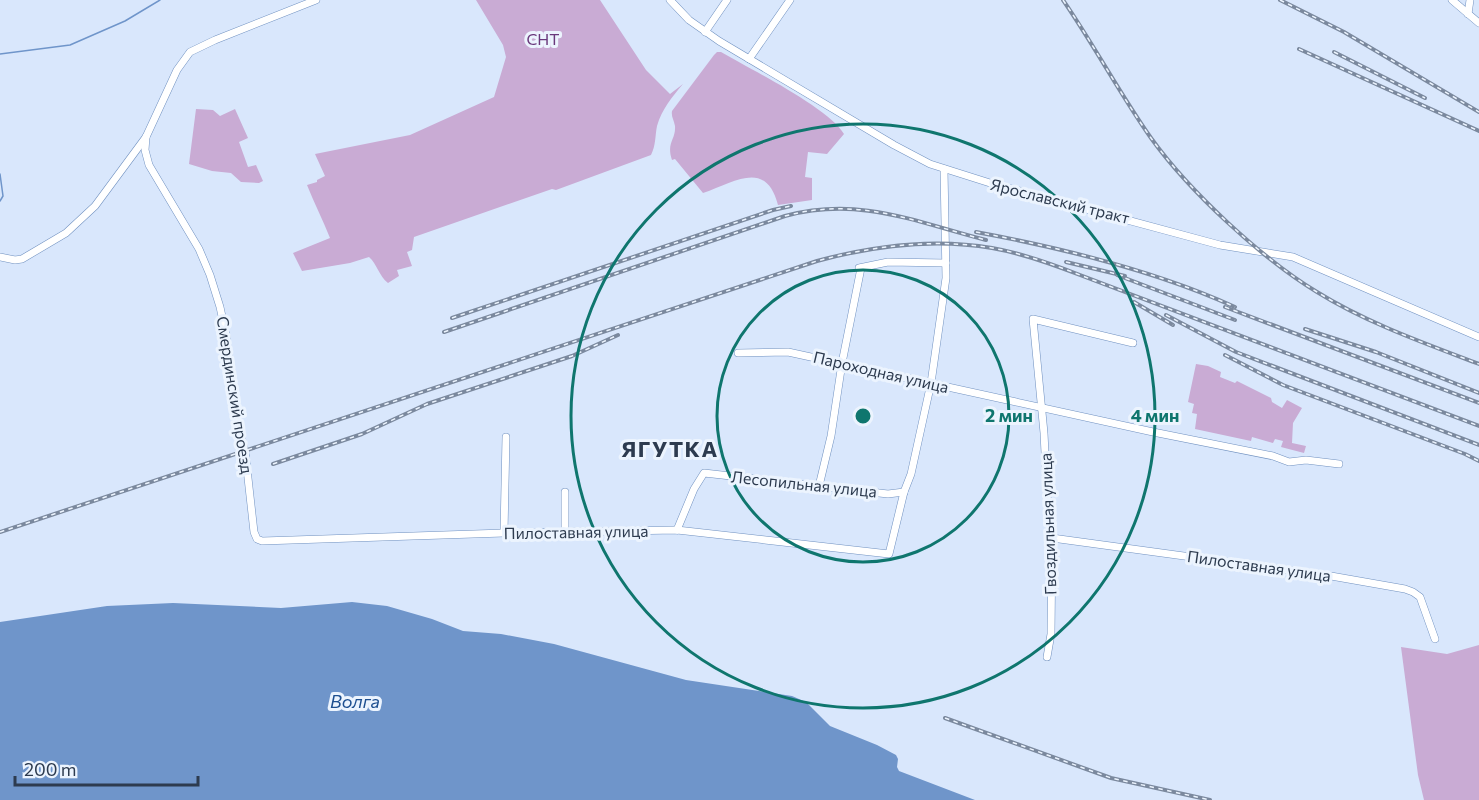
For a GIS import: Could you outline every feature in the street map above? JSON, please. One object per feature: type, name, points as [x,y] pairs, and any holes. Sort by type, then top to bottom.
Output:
[{"type":"street","points":[[0,257],[15,261],[22,259],[72,228],[94,206],[147,137],[177,69],[190,52],[315,0]]},
{"type":"street","name":"Ярославский тракт","points":[[670,0],[689,20],[705,32],[894,145],[944,169],[1233,248],[1287,254],[1479,338]]},
{"type":"street","points":[[705,32],[727,0]]},
{"type":"street","points":[[749,59],[790,0]]},
{"type":"street","points":[[1452,0],[1479,23]]},
{"type":"street","points":[[1468,14],[1470,0]]},
{"type":"street","name":"Смердинский проезд","points":[[147,137],[146,153],[153,174],[199,249],[210,275],[225,327],[236,413],[248,466],[254,532],[257,539],[262,541]]},
{"type":"street","points":[[904,492],[911,474],[931,383],[946,278],[944,169]]},
{"type":"street","points":[[819,486],[831,436],[858,269],[888,262],[946,263]]},
{"type":"street","name":"Гвоздильная улица","points":[[1047,657],[1051,634],[1052,538],[1048,513],[1034,319],[1133,343]]},
{"type":"street","name":"Пароходная улица","points":[[738,353],[788,352],[1273,456],[1289,462],[1310,460],[1339,464]]},
{"type":"street","points":[[504,533],[506,437]]},
{"type":"street","name":"Лесопильная улица","points":[[677,530],[694,489],[704,473],[888,494],[904,492]]},
{"type":"street","points":[[565,492],[565,531]]},
{"type":"street","name":"Пилоставная улица","points":[[262,541],[565,531],[677,530],[889,554],[904,492]]},
{"type":"street","name":"Пилоставная улица","points":[[1052,538],[1331,576],[1405,589],[1420,597],[1435,639]]},
{"type":"green space","name":"СНТ","points":[[476,0],[600,0],[646,70],[670,94],[683,84],[662,114],[651,155],[556,190],[552,189],[414,237],[412,250],[407,252],[412,266],[397,270],[399,276],[388,283],[369,257],[350,263],[302,271],[293,253],[330,238],[307,185],[325,176],[315,154],[410,135],[494,97],[506,57],[503,45]]},
{"type":"green space","points":[[717,52],[721,52],[806,101],[836,124],[844,134],[827,154],[808,152],[805,177],[812,178],[812,200],[778,205],[773,191],[766,182],[757,178],[738,180],[703,193],[675,159],[672,160],[670,149],[675,126],[672,111]]},
{"type":"green space","points":[[196,109],[213,110],[220,116],[235,109],[248,138],[239,142],[248,167],[256,165],[263,181],[259,183],[241,182],[231,173],[212,171],[189,164]]},
{"type":"green space","points":[[1196,364],[1221,372],[1220,377],[1235,383],[1237,381],[1271,398],[1272,402],[1282,408],[1287,400],[1302,408],[1293,423],[1292,443],[1306,446],[1304,453],[1281,447],[1283,441],[1275,439],[1273,443],[1252,437],[1251,441],[1195,429],[1197,414],[1192,413],[1194,404],[1188,402]]},
{"type":"green space","points":[[1479,645],[1479,800],[1424,800],[1418,775],[1401,647],[1447,654]]},
{"type":"water","name":"Волга","points":[[352,602],[387,606],[463,631],[501,634],[554,644],[686,680],[792,696],[806,702],[830,726],[896,755],[899,771],[975,800],[0,800],[0,622],[107,606],[173,603],[281,608]]},
{"type":"waterway","points":[[0,54],[70,45],[125,21],[160,0]]},
{"type":"waterway","points":[[0,174],[3,196],[0,201]]},
{"type":"railway","points":[[1063,0],[1151,138],[1185,180],[1227,222],[1295,278],[1336,303],[1396,332],[1479,364]]},
{"type":"railway","points":[[1280,0],[1344,32],[1479,112]]},
{"type":"railway","points":[[1299,49],[1479,131]]},
{"type":"railway","points":[[1334,52],[1425,98]]},
{"type":"railway","points":[[452,318],[773,210],[791,206]]},
{"type":"railway","points":[[444,332],[785,216],[812,211],[863,210],[911,219],[986,240]]},
{"type":"railway","points":[[976,232],[1042,245],[1108,262],[1173,282],[1235,307]]},
{"type":"railway","points":[[0,532],[817,261],[860,251],[904,245],[970,245],[1003,250],[1036,259],[1479,426]]},
{"type":"railway","points":[[1066,262],[1125,276]]},
{"type":"railway","points":[[1117,275],[1235,320]]},
{"type":"railway","points":[[1134,302],[1173,325]]},
{"type":"railway","points":[[1225,307],[1479,403]]},
{"type":"railway","points":[[1166,315],[1236,352],[1479,445]]},
{"type":"railway","points":[[1305,329],[1376,352],[1479,393]]},
{"type":"railway","points":[[273,464],[362,434],[427,404],[572,356],[618,335]]},
{"type":"railway","points":[[1225,355],[1283,385],[1479,461]]},
{"type":"railway","points":[[945,718],[1111,778],[1210,800]]},
{"type":"district","name":"ЯГУТКА","points":[[670,449]]}]
